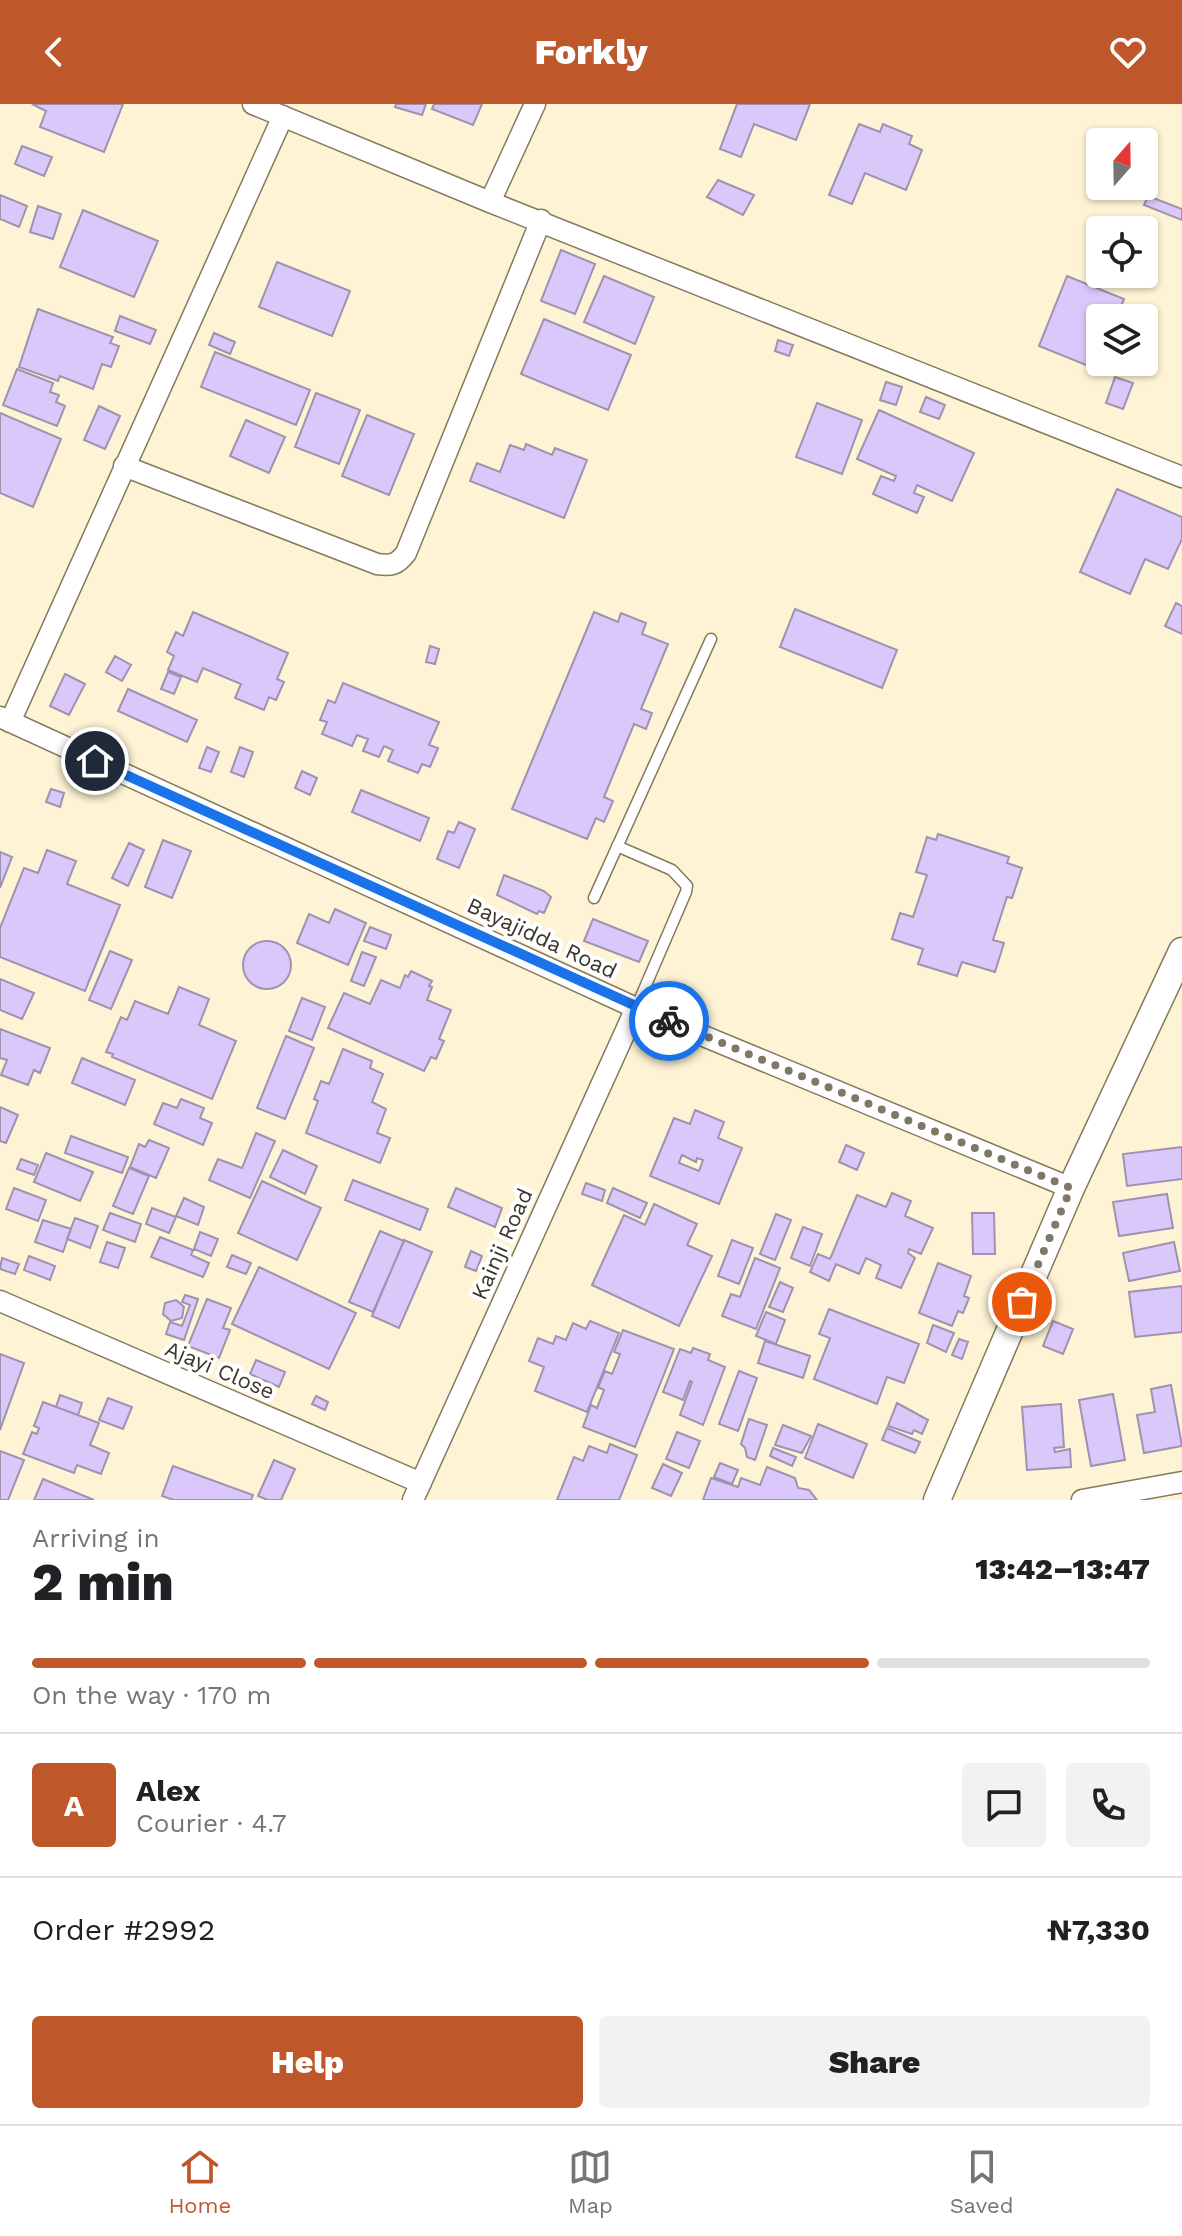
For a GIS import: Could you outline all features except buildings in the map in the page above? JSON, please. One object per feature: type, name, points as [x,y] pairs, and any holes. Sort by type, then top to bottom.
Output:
[{"type":"street","points":[[253,104],[490,202],[1182,477]]},
{"type":"street","points":[[490,202],[535,104]]},
{"type":"street","points":[[5,719],[283,116]]},
{"type":"street","points":[[124,466],[377,564],[391,566],[400,562],[541,220]]},
{"type":"street","name":"Bayajidda Road","points":[[5,719],[636,1008],[1071,1188]]},
{"type":"street","points":[[937,1500],[1071,1188],[1182,951]]},
{"type":"street","name":"Kainji Road","points":[[417,1491],[636,1008]]},
{"type":"street","name":"Ajayi Close","points":[[0,1301],[417,1491]]},
{"type":"street","points":[[1082,1500],[1122,1496],[1182,1482]]},
{"type":"lane","points":[[594,898],[711,639]]},
{"type":"lane","points":[[617,846],[672,870],[687,886],[636,1008]]},
{"type":"way so far","points":[[669,1021],[1071,1188],[1022,1302]]},
{"type":"route","points":[[95,761],[669,1021]]}]
